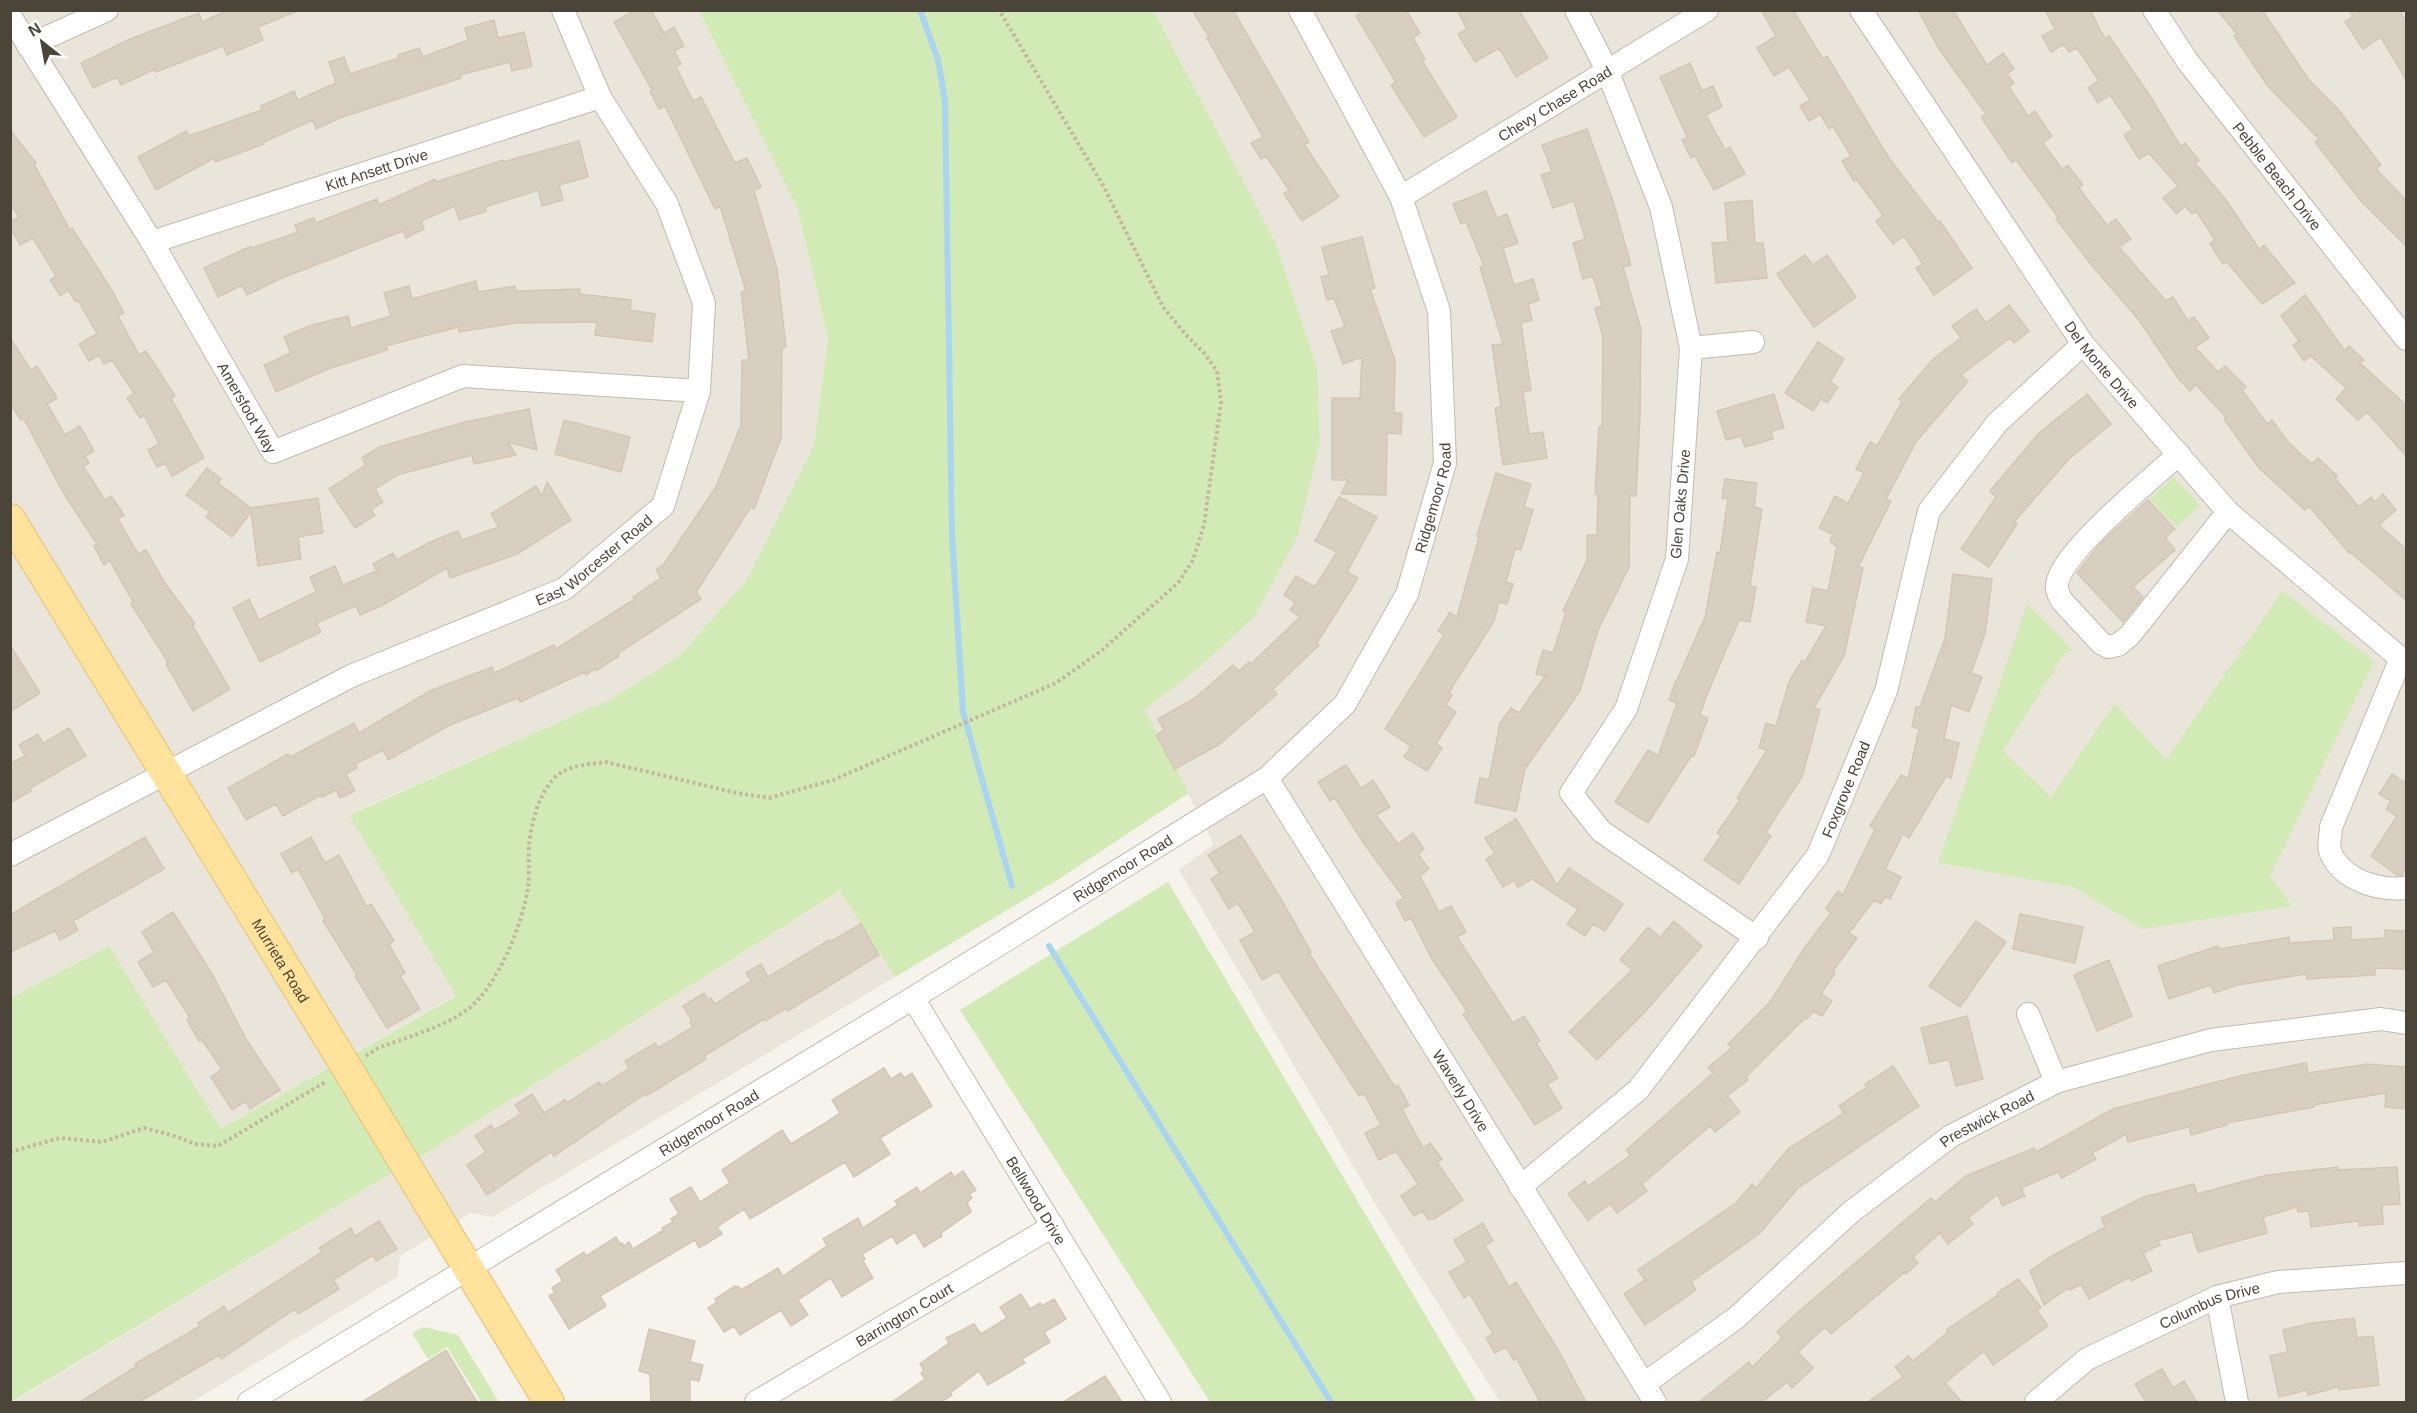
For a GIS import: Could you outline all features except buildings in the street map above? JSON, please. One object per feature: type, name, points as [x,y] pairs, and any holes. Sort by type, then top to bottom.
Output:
[{"type":"main road","name":"Murrieta Road","points":[[10,519],[549,1402]]},
{"type":"street","points":[[28,46],[107,10]]},
{"type":"street","name":"East Worcester Road","points":[[10,855],[351,676],[564,589],[663,506],[699,392],[704,303],[667,204],[600,97],[563,10]]},
{"type":"street","name":"Ridgemoor Road","points":[[249,1402],[913,998],[1267,778],[1345,704],[1407,594],[1445,463],[1438,311],[1401,197],[1300,10]]},
{"type":"street","name":"Glen Oaks Drive","points":[[1575,10],[1607,70],[1661,207],[1691,348],[1677,559],[1626,709],[1571,793],[1601,831],[1757,938]]},
{"type":"street","name":"Chevy Chase Road","points":[[1401,197],[1707,10]]},
{"type":"street","name":"Del Monte Drive","points":[[1861,10],[2083,344],[2228,512],[2404,660]]},
{"type":"street","name":"Pebble Beach Drive","points":[[2154,10],[2188,62],[2406,339]]},
{"type":"street","name":"Amersfoot Way","points":[[10,16],[152,242],[273,452],[463,376],[699,392]]},
{"type":"street","name":"Kitt Ansett Drive","points":[[152,242],[600,97]]},
{"type":"street","points":[[1691,348],[1753,342]]},
{"type":"street","name":"Foxgrove Road","points":[[1520,1187],[1638,1090],[1757,938],[1818,855],[1886,691],[1929,511],[1997,423],[2083,344]]},
{"type":"street","points":[[2179,454],[2093,532],[2071,556],[2056,583],[2062,601],[2101,643],[2108,647],[2118,645],[2130,635],[2167,591],[2228,512]]},
{"type":"street","points":[[2404,660],[2331,827],[2329,849],[2340,870],[2364,883],[2398,889],[2406,888]]},
{"type":"street","name":"Waverly Drive","points":[[1267,778],[1650,1393]]},
{"type":"street","name":"Bellwood Drive","points":[[913,998],[1160,1402]]},
{"type":"street","points":[[2028,1014],[2056,1082]]},
{"type":"street","name":"Prestwick Road","points":[[1650,1393],[1736,1318],[1851,1212],[1951,1136],[2056,1082],[2211,1040],[2381,1019],[2406,1023]]},
{"type":"street","name":"Barrington Court","points":[[756,1402],[1053,1226]]},
{"type":"street","name":"Columbus Drive","points":[[2036,1402],[2087,1359],[2217,1296],[2278,1281],[2406,1273]]},
{"type":"street","points":[[2217,1296],[2237,1402]]},
{"type":"path","points":[[10,1152],[60,1138],[102,1142],[144,1128],[195,1144],[218,1146],[376,1049],[448,1021],[470,1008],[484,991],[508,952],[522,917],[529,884],[529,844],[538,806],[547,786],[562,772],[585,764],[606,762],[737,794],[769,798],[833,780],[1056,682],[1101,651],[1178,583],[1193,560],[1204,525],[1221,402],[1217,372],[1204,353],[1163,307],[1104,187],[999,10]]},
{"type":"shaded area","points":[[11,11],[699,11],[798,210],[828,339],[814,445],[746,581],[679,656],[611,699],[349,814],[456,995],[221,1129],[109,947],[11,998]]},
{"type":"shaded area","points":[[1154,11],[2406,11],[2406,1402],[1500,1402],[1379,1210],[1179,870],[1214,844],[1144,710],[1198,669],[1255,616],[1184,67]]},
{"type":"shaded area","points":[[841,891],[895,977],[493,1217],[470,1213],[400,1256],[397,1277],[192,1402],[13,1402],[439,1145]]},
{"type":"green space","points":[[699,11],[1154,11],[1275,242],[1317,367],[1320,442],[1298,535],[1255,616],[1198,669],[1144,710],[1189,793],[1059,879],[895,977],[840,891],[439,1145],[11,1402],[11,998],[109,946],[221,1129],[456,996],[349,815],[611,699],[679,656],[746,581],[814,445],[828,339],[798,210]]},
{"type":"green space","points":[[2174,477],[2200,506],[2177,527],[2150,499]]},
{"type":"green space","points":[[2282,591],[2374,661],[2270,876],[2292,906],[2143,929],[2073,887],[1938,863],[2027,604],[2073,651],[2065,653],[2003,751],[2051,797],[2115,703],[2166,760]]},
{"type":"green space","points":[[1168,882],[1477,1402],[1210,1402],[960,1010]]},
{"type":"green space","points":[[423,1327],[458,1335],[499,1402],[481,1402],[447,1347],[428,1359],[412,1333]]},
{"type":"waterway","points":[[920,10],[938,60],[945,101],[952,536],[963,712],[1012,886]]},
{"type":"waterway","points":[[1049,946],[1331,1402]]}]
